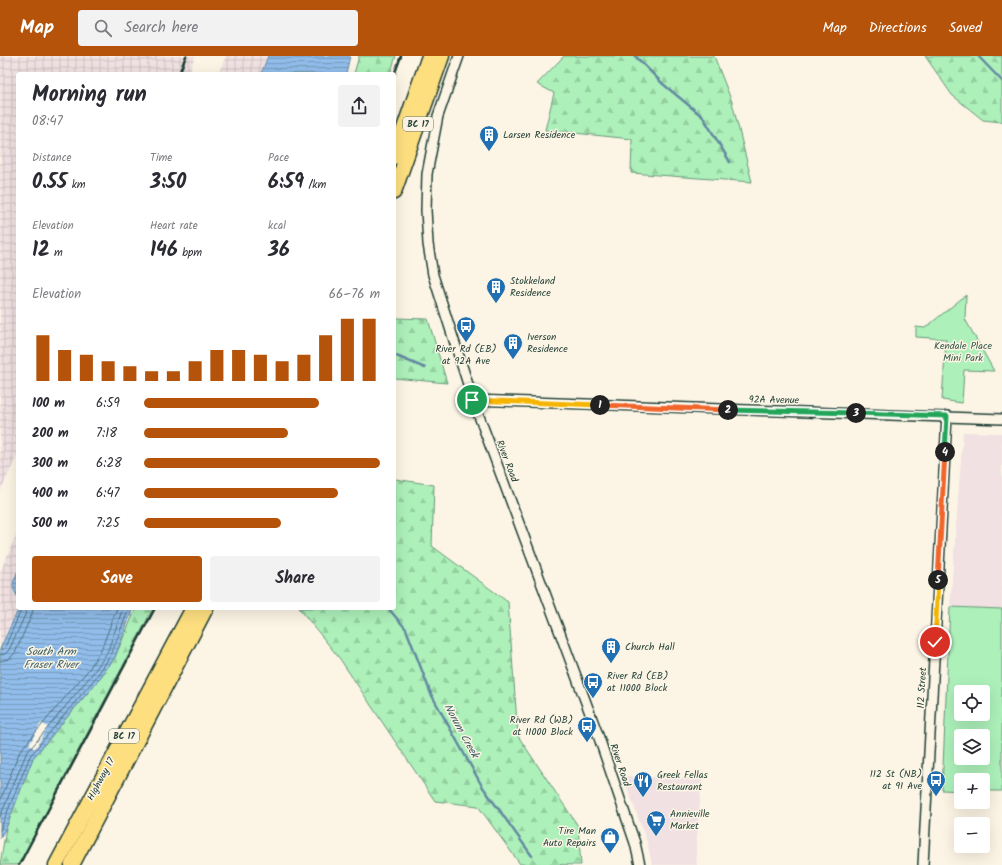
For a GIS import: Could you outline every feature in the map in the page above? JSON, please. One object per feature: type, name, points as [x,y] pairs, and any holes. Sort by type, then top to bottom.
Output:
[{"type":"highway","name":"BC 17","points":[[396,151],[430,56]]},
{"type":"highway","name":"BC 17","points":[[396,186],[442,56]]},
{"type":"highway","name":"Highway 17","points":[[56,865],[192,610]]},
{"type":"highway","name":"Highway 17","points":[[72,865],[205,610]]},
{"type":"street","name":"River Road","points":[[459,56],[438,116],[432,140],[427,174],[426,210],[428,244],[433,275],[472,400],[597,732],[635,843],[640,865]]},
{"type":"street","name":"92A Avenue","points":[[472,400],[716,410],[947,416],[1002,419]]},
{"type":"street","name":"112 Street","points":[[923,865],[947,416]]},
{"type":"shaded area","points":[[0,56],[195,56],[190,72],[16,72],[16,458],[0,492]]},
{"type":"shaded area","points":[[226,56],[268,56],[262,72],[219,72]]},
{"type":"shaded area","points":[[963,432],[1002,433],[1002,609],[950,607]]},
{"type":"shaded area","points":[[16,536],[16,577],[13,585],[13,591],[16,595],[16,610],[18,610],[0,649],[0,572]]},
{"type":"shaded area","points":[[623,776],[702,779],[696,849],[697,865],[652,865],[648,845]]},
{"type":"green space","points":[[359,56],[396,56],[391,72],[355,72]]},
{"type":"green space","points":[[564,56],[714,56],[732,102],[752,182],[631,173],[632,139],[545,130],[554,93],[537,84]]},
{"type":"green space","points":[[925,56],[1002,56],[1002,122],[983,120],[952,95]]},
{"type":"green space","name":"Kendale Place Mini Park","points":[[966,295],[965,319],[994,371],[964,370],[962,403],[942,400],[946,339],[916,337],[916,327],[925,328]]},
{"type":"green space","points":[[396,318],[428,319],[447,383],[396,378]]},
{"type":"green space","points":[[396,479],[434,485],[432,546],[508,602],[518,736],[578,826],[581,865],[520,864],[478,806],[435,801],[340,659],[301,610],[396,610]]},
{"type":"green space","points":[[950,607],[1002,609],[1002,791],[990,791],[990,773],[954,773],[954,791],[942,790]]},
{"type":"green space","points":[[135,610],[152,610],[52,800],[20,865],[0,865],[6,828],[33,758],[100,678],[115,657]]},
{"type":"water","points":[[268,56],[350,56],[346,72],[262,72]]},
{"type":"water","points":[[16,576],[16,594],[13,587]]},
{"type":"water","name":"South Arm Fraser River","points":[[18,610],[132,610],[115,657],[100,678],[33,758],[6,828],[0,838],[0,649]]},
{"type":"pier","points":[[41,723],[48,727],[35,749],[29,745]]},
{"type":"waterway","points":[[635,56],[663,84],[703,117],[730,162]]},
{"type":"waterway","points":[[978,56],[1002,81]]},
{"type":"waterway","points":[[396,356],[425,368]]},
{"type":"waterway","name":"Norum Creek","points":[[390,610],[406,629],[431,694],[482,786],[532,856]]},
{"type":"railway","points":[[180,72],[186,56]]},
{"type":"railway","points":[[395,72],[401,56]]},
{"type":"railway","points":[[19,865],[154,610]]},
{"type":"place","name":"Larsen Residence","points":[[489,152]]},
{"type":"place","name":"Stokkeland Residence","points":[[496,304]]},
{"type":"place","name":"River Rd (EB) at 92A Ave","points":[[466,343]]},
{"type":"place","name":"Iverson Residence","points":[[513,360]]},
{"type":"place","name":"Church Hall","points":[[611,664]]},
{"type":"place","name":"River Rd (EB) at 11000 Block","points":[[593,699]]},
{"type":"place","name":"River Rd (WB) at 11000 Block","points":[[587,743]]},
{"type":"place","name":"112 St (NB) at 91 Ave","points":[[936,797]]},
{"type":"place","name":"Greek Fellas Restaurant","points":[[643,798]]},
{"type":"place","name":"Annieville Market","points":[[656,837]]},
{"type":"place","name":"Tire Man Auto Repairs","points":[[610,854]]},
{"type":"route","points":[[472,400],[716,410],[947,416],[935,642]]}]
